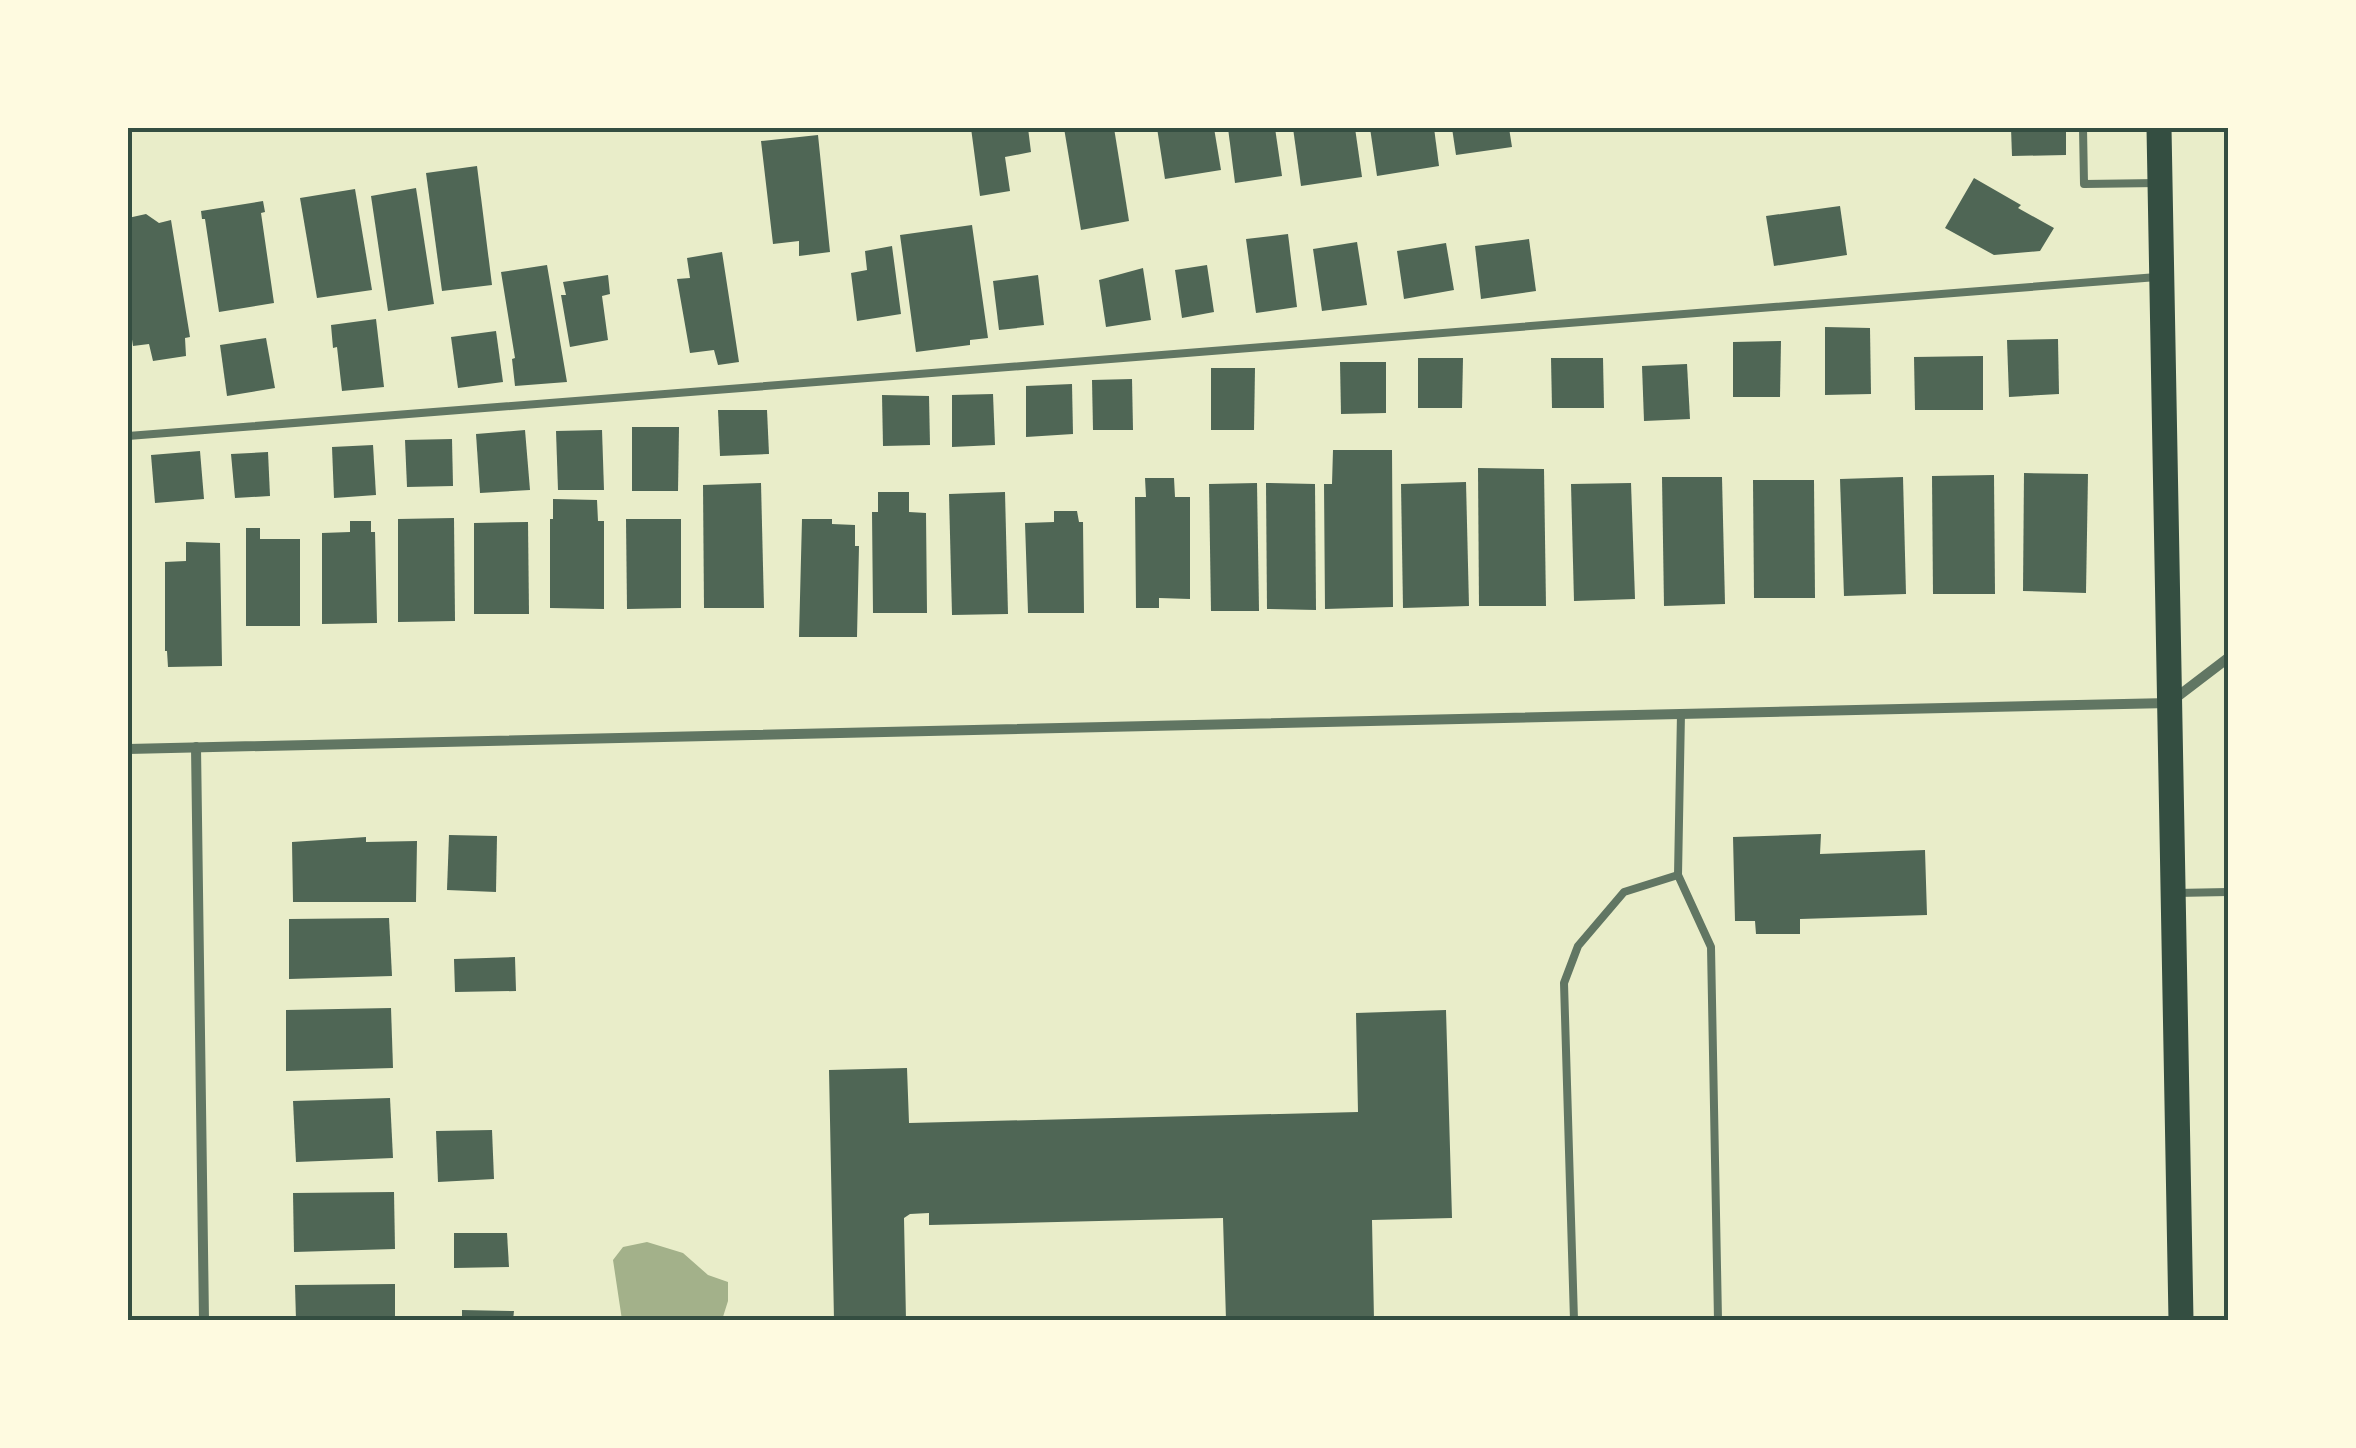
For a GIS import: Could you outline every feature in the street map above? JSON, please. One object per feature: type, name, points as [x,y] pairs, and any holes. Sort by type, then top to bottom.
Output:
[{"type":"main road","points":[[2159,128],[2181,1320]]},
{"type":"street","points":[[128,748],[2169,703],[2228,658]]},
{"type":"street","points":[[196,747],[204,1320]]},
{"type":"lane","points":[[2082,128],[2084,184],[2160,183]]},
{"type":"lane","points":[[128,436],[2161,277]]},
{"type":"lane","points":[[1681,713],[1678,876],[1711,948],[1718,1320]]},
{"type":"lane","points":[[1574,1320],[1564,983],[1578,946],[1624,892],[1678,876]]},
{"type":"lane","points":[[2171,894],[2228,892]]},
{"type":"shaded area","points":[[647,1242],[683,1253],[708,1275],[728,1282],[722,1320],[622,1320],[613,1260],[623,1247]]},
{"type":"building","points":[[971,128],[1028,128],[1031,152],[1005,157],[1010,191],[980,196]]},
{"type":"building","points":[[1064,128],[1114,128],[1129,221],[1081,230]]},
{"type":"building","points":[[1157,128],[1214,128],[1221,170],[1165,179]]},
{"type":"building","points":[[1228,128],[1275,128],[1282,176],[1235,183]]},
{"type":"building","points":[[1293,128],[1355,128],[1362,177],[1301,186]]},
{"type":"building","points":[[1370,128],[1434,128],[1439,166],[1377,176]]},
{"type":"building","points":[[1452,128],[1509,128],[1512,147],[1456,155]]},
{"type":"building","points":[[2011,128],[2066,128],[2066,155],[2012,156]]},
{"type":"building","points":[[818,135],[830,252],[799,256],[799,241],[773,244],[761,141]]},
{"type":"building","points":[[477,166],[492,285],[442,291],[426,173]]},
{"type":"building","points":[[1974,178],[2054,228],[2040,251],[1994,255],[1945,228]]},
{"type":"building","points":[[416,188],[434,304],[388,311],[371,196]]},
{"type":"building","points":[[355,189],[372,290],[317,298],[300,198]]},
{"type":"building","points":[[263,201],[265,212],[261,213],[274,303],[219,312],[201,211]]},
{"type":"building","points":[[1840,206],[1847,255],[1774,266],[1766,216]]},
{"type":"building","points":[[146,214],[159,223],[171,220],[190,337],[185,338],[186,356],[153,361],[149,344],[133,346],[128,313],[128,218]]},
{"type":"building","points":[[972,225],[988,338],[970,340],[970,345],[916,352],[900,235]]},
{"type":"building","points":[[1288,234],[1297,307],[1256,313],[1246,239]]},
{"type":"building","points":[[1529,239],[1536,291],[1481,299],[1475,246]]},
{"type":"building","points":[[1357,242],[1367,305],[1322,311],[1313,249]]},
{"type":"building","points":[[1446,243],[1454,290],[1404,299],[1397,251]]},
{"type":"building","points":[[892,246],[901,314],[857,321],[851,273],[867,270],[865,251]]},
{"type":"building","points":[[722,252],[739,362],[718,365],[714,350],[690,353],[677,279],[690,278],[687,258]]},
{"type":"building","points":[[547,265],[567,382],[515,386],[515,358],[501,272]]},
{"type":"building","points":[[1207,265],[1214,312],[1182,318],[1175,270]]},
{"type":"building","points":[[1143,268],[1151,320],[1106,327],[1099,280]]},
{"type":"building","points":[[608,275],[610,294],[602,296],[608,340],[570,347],[561,295],[566,295],[563,282]]},
{"type":"building","points":[[1038,275],[1044,325],[999,330],[993,281]]},
{"type":"building","points":[[376,319],[384,387],[342,391],[331,325]]},
{"type":"building","points":[[1825,327],[1870,328],[1871,394],[1825,395]]},
{"type":"building","points":[[496,331],[503,382],[458,388],[451,337]]},
{"type":"building","points":[[266,338],[275,388],[227,396],[220,345]]},
{"type":"building","points":[[2058,339],[2059,394],[2009,397],[2007,340]]},
{"type":"building","points":[[1781,341],[1780,397],[1733,397],[1733,342]]},
{"type":"building","points":[[1983,356],[1983,410],[1915,410],[1914,357]]},
{"type":"building","points":[[1418,358],[1463,358],[1462,408],[1418,408]]},
{"type":"building","points":[[1551,358],[1603,358],[1604,408],[1552,408]]},
{"type":"building","points":[[1340,362],[1386,362],[1386,413],[1341,414]]},
{"type":"building","points":[[1687,364],[1690,419],[1644,421],[1642,366]]},
{"type":"building","points":[[1211,368],[1255,368],[1254,430],[1211,430]]},
{"type":"building","points":[[1132,379],[1133,430],[1093,430],[1092,380]]},
{"type":"building","points":[[1072,384],[1073,434],[1026,437],[1026,386]]},
{"type":"building","points":[[993,394],[995,445],[952,447],[952,395]]},
{"type":"building","points":[[882,395],[929,396],[930,445],[883,446]]},
{"type":"building","points":[[718,410],[767,410],[769,454],[720,456]]},
{"type":"building","points":[[632,427],[679,427],[678,491],[632,491]]},
{"type":"building","points":[[525,430],[530,490],[480,493],[476,434]]},
{"type":"building","points":[[602,430],[604,490],[558,490],[556,431]]},
{"type":"building","points":[[452,439],[453,486],[407,487],[405,440]]},
{"type":"building","points":[[373,445],[376,495],[334,498],[332,447]]},
{"type":"building","points":[[1333,450],[1392,450],[1393,607],[1325,609],[1324,484],[1332,484]]},
{"type":"building","points":[[200,451],[204,499],[155,503],[151,455]]},
{"type":"building","points":[[268,452],[270,496],[235,498],[231,454]]},
{"type":"building","points":[[1478,468],[1544,469],[1546,606],[1479,606]]},
{"type":"building","points":[[2024,473],[2088,474],[2086,593],[2023,591]]},
{"type":"building","points":[[1994,475],[1995,594],[1933,594],[1932,476]]},
{"type":"building","points":[[1662,477],[1722,477],[1725,604],[1664,606]]},
{"type":"building","points":[[1903,477],[1906,594],[1844,596],[1840,479]]},
{"type":"building","points":[[1145,478],[1174,478],[1175,497],[1190,497],[1190,599],[1159,598],[1159,608],[1136,608],[1135,497],[1146,497]]},
{"type":"building","points":[[1753,480],[1814,480],[1815,598],[1754,598]]},
{"type":"building","points":[[1466,482],[1469,606],[1403,608],[1401,484]]},
{"type":"building","points":[[761,483],[764,608],[704,608],[703,485]]},
{"type":"building","points":[[1257,483],[1259,611],[1211,611],[1209,484]]},
{"type":"building","points":[[1266,483],[1315,484],[1316,610],[1267,609]]},
{"type":"building","points":[[1631,483],[1635,599],[1574,601],[1571,484]]},
{"type":"building","points":[[878,492],[909,492],[909,512],[926,513],[927,613],[873,613],[872,512],[878,512]]},
{"type":"building","points":[[1005,492],[1008,614],[952,615],[949,494]]},
{"type":"building","points":[[553,499],[597,500],[598,521],[604,521],[604,609],[550,608]]},
{"type":"building","points":[[1054,511],[1077,511],[1079,522],[1083,522],[1084,613],[1028,613],[1025,523],[1054,522]]},
{"type":"building","points":[[454,518],[455,621],[398,622],[398,519]]},
{"type":"building","points":[[626,519],[681,519],[681,608],[627,609]]},
{"type":"building","points":[[802,519],[832,519],[832,524],[855,525],[855,546],[859,546],[857,637],[799,637]]},
{"type":"building","points":[[350,521],[371,521],[371,532],[375,532],[377,623],[322,624],[322,533],[350,532]]},
{"type":"building","points":[[528,522],[529,614],[474,614],[474,523]]},
{"type":"building","points":[[246,528],[260,528],[260,539],[300,539],[300,626],[246,626]]},
{"type":"building","points":[[186,542],[220,543],[222,666],[168,667],[165,562],[186,561]]},
{"type":"building","points":[[1821,834],[1820,854],[1925,850],[1927,915],[1800,919],[1800,934],[1756,934],[1755,921],[1735,921],[1733,837]]},
{"type":"building","points":[[449,835],[497,836],[496,892],[447,890]]},
{"type":"building","points":[[366,837],[366,842],[417,841],[416,902],[293,902],[292,842]]},
{"type":"building","points":[[389,918],[392,976],[289,979],[289,919]]},
{"type":"building","points":[[515,957],[516,991],[455,992],[454,959]]},
{"type":"building","points":[[391,1008],[393,1068],[286,1071],[286,1010]]},
{"type":"building","points":[[1446,1010],[1452,1218],[1372,1220],[1374,1320],[1226,1320],[1223,1218],[929,1225],[929,1213],[904,1218],[906,1320],[834,1320],[829,1070],[907,1068],[909,1123],[1358,1112],[1356,1013]]},
{"type":"building","points":[[390,1098],[393,1158],[296,1162],[293,1101]]},
{"type":"building","points":[[492,1130],[494,1179],[438,1182],[436,1131]]},
{"type":"building","points":[[394,1192],[395,1249],[294,1252],[293,1193]]},
{"type":"building","points":[[454,1233],[507,1233],[509,1267],[454,1268]]},
{"type":"building","points":[[395,1284],[395,1320],[296,1320],[295,1285]]},
{"type":"building","points":[[462,1310],[514,1311],[513,1320],[462,1320]]}]
